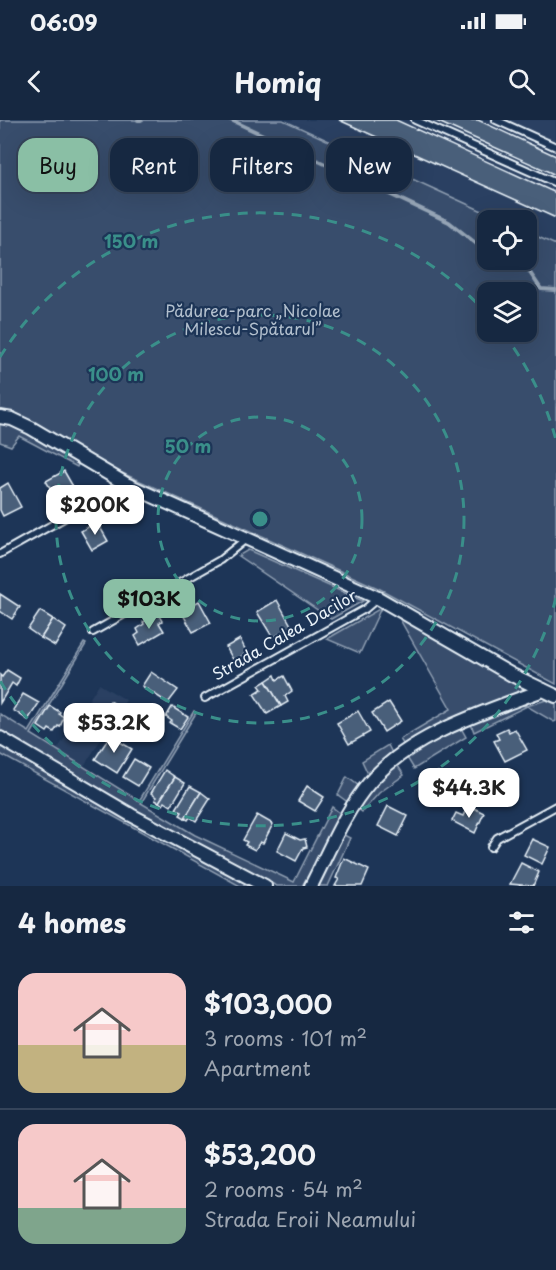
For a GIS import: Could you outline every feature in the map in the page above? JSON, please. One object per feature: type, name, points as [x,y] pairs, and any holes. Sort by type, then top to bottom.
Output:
[{"type":"street","name":"Strada Calea Dacilor","points":[[0,417],[12,419],[31,428],[126,484],[378,598],[512,675],[556,696]]},
{"type":"street","points":[[311,886],[350,811],[369,783],[384,767],[430,737],[469,718],[543,690]]},
{"type":"street","points":[[0,738],[131,815],[265,886]]},
{"type":"lane","points":[[415,120],[556,183]]},
{"type":"lane","points":[[496,120],[556,147]]},
{"type":"lane","points":[[0,554],[126,484]]},
{"type":"lane","points":[[93,632],[220,560],[247,539]]},
{"type":"lane","name":"Strada Calea Dacilor","points":[[205,698],[365,609],[378,598]]},
{"type":"lane","points":[[491,847],[497,838],[556,806]]},
{"type":"shaded area","points":[[283,120],[556,120],[556,245],[537,236],[537,210],[480,210],[412,179],[412,138],[326,140]]},
{"type":"shaded area","points":[[99,684],[126,700],[84,766],[57,750]]},
{"type":"green space","name":"Pădurea-parc „Nicolae Milescu-Spătarul”","points":[[0,120],[283,120],[326,140],[326,192],[412,192],[412,179],[480,210],[477,210],[477,270],[537,270],[537,236],[556,245],[556,684],[380,589],[91,459],[0,411]]},
{"type":"green space","points":[[0,422],[11,424],[79,462],[77,467],[19,436],[11,446],[0,442]]},
{"type":"green space","points":[[248,550],[363,601],[331,619],[238,556]]},
{"type":"green space","points":[[381,608],[360,653],[327,639]]},
{"type":"green space","points":[[398,616],[528,690],[405,747],[400,739],[451,709]]},
{"type":"green space","points":[[84,643],[86,644],[31,734],[139,801],[194,711],[196,713],[141,803],[195,835],[294,882],[332,807],[342,815],[302,886],[277,886],[164,829],[0,730],[0,714],[29,732]]},
{"type":"green space","points":[[546,700],[556,704],[556,721],[554,722],[527,706]]},
{"type":"green space","points":[[520,705],[527,706],[474,732],[471,724]]},
{"type":"green space","points":[[461,728],[466,737],[414,769],[406,756]]},
{"type":"green space","points":[[0,743],[90,799],[251,886],[240,886],[0,754]]},
{"type":"green space","points":[[388,745],[393,755],[369,776],[362,761]]},
{"type":"green space","points":[[396,763],[404,775],[379,793],[362,812],[357,808],[374,783]]},
{"type":"green space","points":[[347,777],[359,786],[349,803],[338,795]]},
{"type":"green space","points":[[342,834],[350,838],[328,886],[316,886]]},
{"type":"building","points":[[339,120],[396,120],[556,193],[556,218],[412,153],[412,138],[379,138]]},
{"type":"building","points":[[434,120],[478,120],[556,156],[556,175]]},
{"type":"building","points":[[64,471],[75,490],[57,500],[46,481]]},
{"type":"building","points":[[8,483],[21,507],[3,516],[0,510],[0,488]]},
{"type":"building","points":[[97,522],[108,541],[92,550],[81,531]]},
{"type":"building","points":[[0,594],[20,607],[12,619],[0,611]]},
{"type":"building","points":[[277,600],[292,627],[273,638],[257,612]]},
{"type":"building","points":[[199,601],[211,623],[193,632],[181,611]]},
{"type":"building","points":[[40,611],[53,619],[41,638],[28,629]]},
{"type":"building","points":[[158,614],[162,621],[159,623],[164,631],[140,645],[135,636],[139,633],[137,629],[144,624],[143,622]]},
{"type":"building","points":[[53,619],[66,628],[55,646],[41,638]]},
{"type":"building","points":[[240,639],[247,653],[234,661],[226,647]]},
{"type":"building","points":[[7,670],[20,678],[16,686],[12,683],[0,703],[0,675],[2,677]]},
{"type":"building","points":[[151,672],[178,690],[168,703],[142,686]]},
{"type":"building","points":[[275,675],[277,680],[284,676],[292,691],[285,696],[288,702],[281,706],[266,681]]},
{"type":"building","points":[[266,681],[281,706],[267,714],[254,694],[262,689],[259,685]]},
{"type":"building","points":[[23,694],[39,703],[28,720],[13,710]]},
{"type":"building","points":[[110,701],[115,704],[110,713],[105,710]]},
{"type":"building","points":[[389,702],[401,721],[384,732],[372,713]]},
{"type":"building","points":[[50,706],[64,717],[60,727],[58,726],[54,732],[49,729],[47,732],[38,726]]},
{"type":"building","points":[[172,707],[188,717],[180,729],[170,723],[172,721],[166,717]]},
{"type":"building","points":[[358,711],[370,732],[349,744],[337,723]]},
{"type":"building","points":[[507,728],[509,732],[515,729],[527,750],[505,761],[494,741],[499,739],[496,733]]},
{"type":"building","points":[[110,736],[132,749],[117,773],[95,759]]},
{"type":"building","points":[[134,759],[149,768],[138,786],[123,777]]},
{"type":"building","points":[[165,770],[175,777],[159,802],[151,793]]},
{"type":"building","points":[[438,772],[452,794],[438,803],[424,780]]},
{"type":"building","points":[[175,777],[185,783],[171,806],[165,802],[163,805],[159,802]]},
{"type":"building","points":[[190,786],[201,792],[185,818],[180,815],[182,812],[176,809]]},
{"type":"building","points":[[307,786],[324,797],[315,811],[298,801]]},
{"type":"building","points":[[201,792],[210,799],[196,821],[190,817],[188,820],[185,818]]},
{"type":"building","points":[[468,805],[484,813],[475,833],[452,821],[456,813],[463,816]]},
{"type":"building","points":[[388,806],[408,816],[398,836],[378,826]]},
{"type":"building","points":[[257,815],[273,824],[263,843],[260,842],[255,850],[245,845],[247,842],[243,840]]},
{"type":"building","points":[[286,833],[300,840],[305,839],[307,847],[303,848],[296,861],[277,851]]},
{"type":"building","points":[[532,839],[550,847],[542,864],[524,855]]},
{"type":"building","points":[[344,858],[369,870],[362,886],[335,886]]},
{"type":"building","points":[[521,863],[539,872],[533,886],[510,884]]},
{"type":"waterway","points":[[231,120],[449,222],[477,244]]},
{"type":"waterway","points":[[528,270],[541,289],[556,290]]}]
